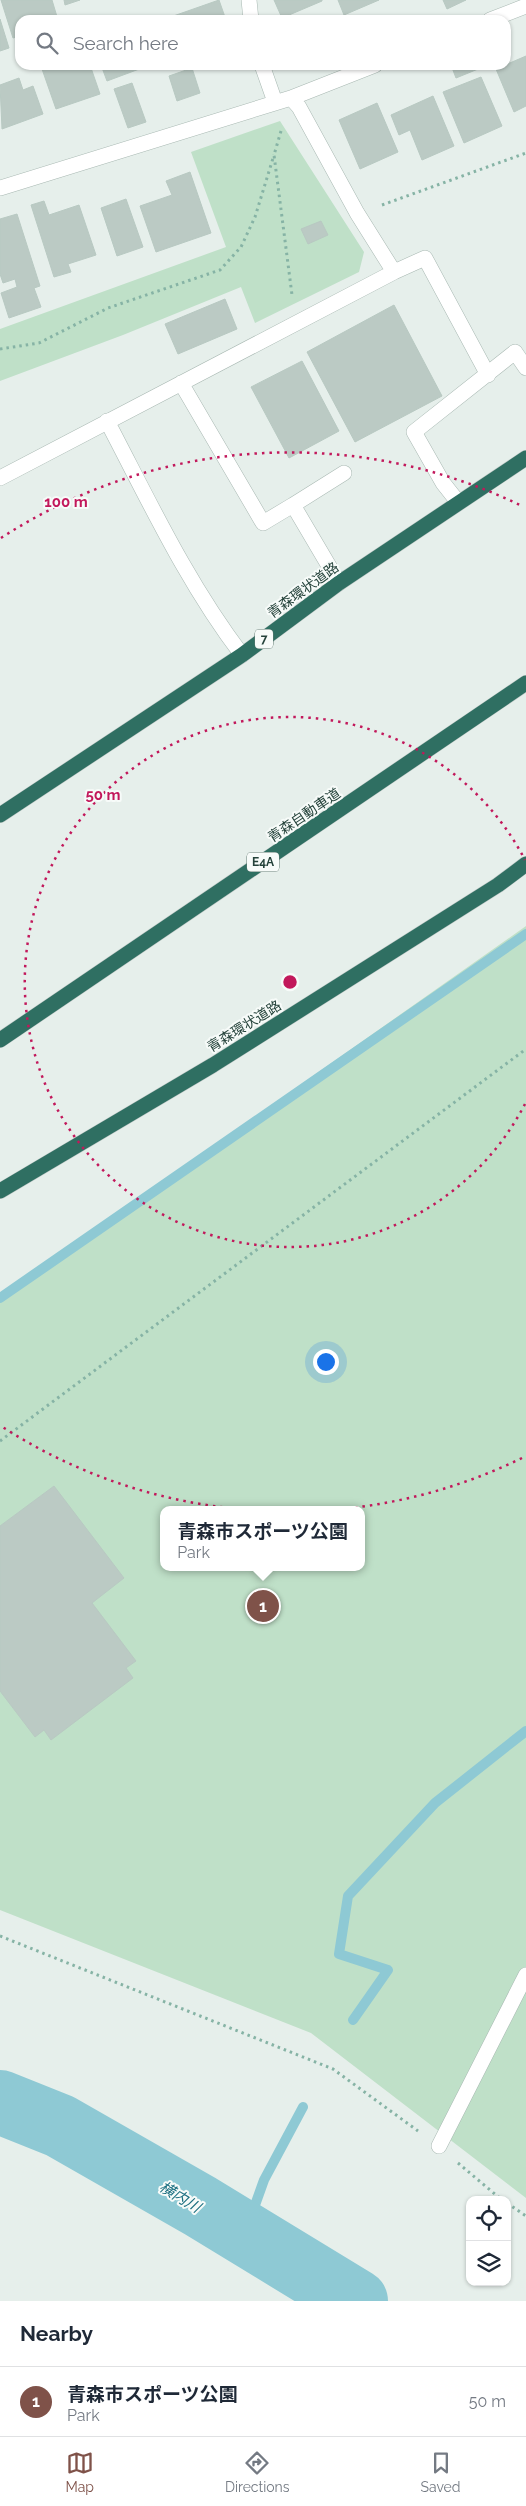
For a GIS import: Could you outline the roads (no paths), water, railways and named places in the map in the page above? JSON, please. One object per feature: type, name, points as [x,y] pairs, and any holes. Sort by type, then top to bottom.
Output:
[{"type":"highway","name":"青森環状道路","points":[[0,815],[242,655],[340,583],[526,458]]},
{"type":"highway","name":"青森自動車道","points":[[0,1040],[526,683]]},
{"type":"highway","name":"青森環状道路","points":[[0,1191],[213,1064],[526,864]]},
{"type":"street","points":[[249,0],[250,15]]},
{"type":"street","points":[[503,15],[526,6]]},
{"type":"street","points":[[264,70],[275,102]]},
{"type":"street","points":[[0,188],[275,102],[295,102],[364,70]]},
{"type":"street","points":[[295,102],[357,213],[394,272]]},
{"type":"street","points":[[0,478],[295,323],[425,258],[488,375]]},
{"type":"street","points":[[458,502],[444,483],[414,432],[515,352],[526,368]]},
{"type":"street","points":[[182,383],[263,523],[344,473]]},
{"type":"street","points":[[107,421],[185,570],[223,631],[242,655]]},
{"type":"street","points":[[293,505],[340,583]]},
{"type":"street","points":[[439,2146],[526,1974]]},
{"type":"waterway","points":[[0,1298],[526,934]]},
{"type":"waterway","points":[[353,2020],[388,1970],[339,1954],[348,1896],[435,1803],[526,1731]]},
{"type":"waterway","name":"横内川","points":[[0,2102],[60,2126],[200,2206],[356,2301]]},
{"type":"waterway","points":[[245,2233],[264,2180],[303,2107]]},
{"type":"place","name":"青森市スポーツ公園","points":[[263,1606]]}]
